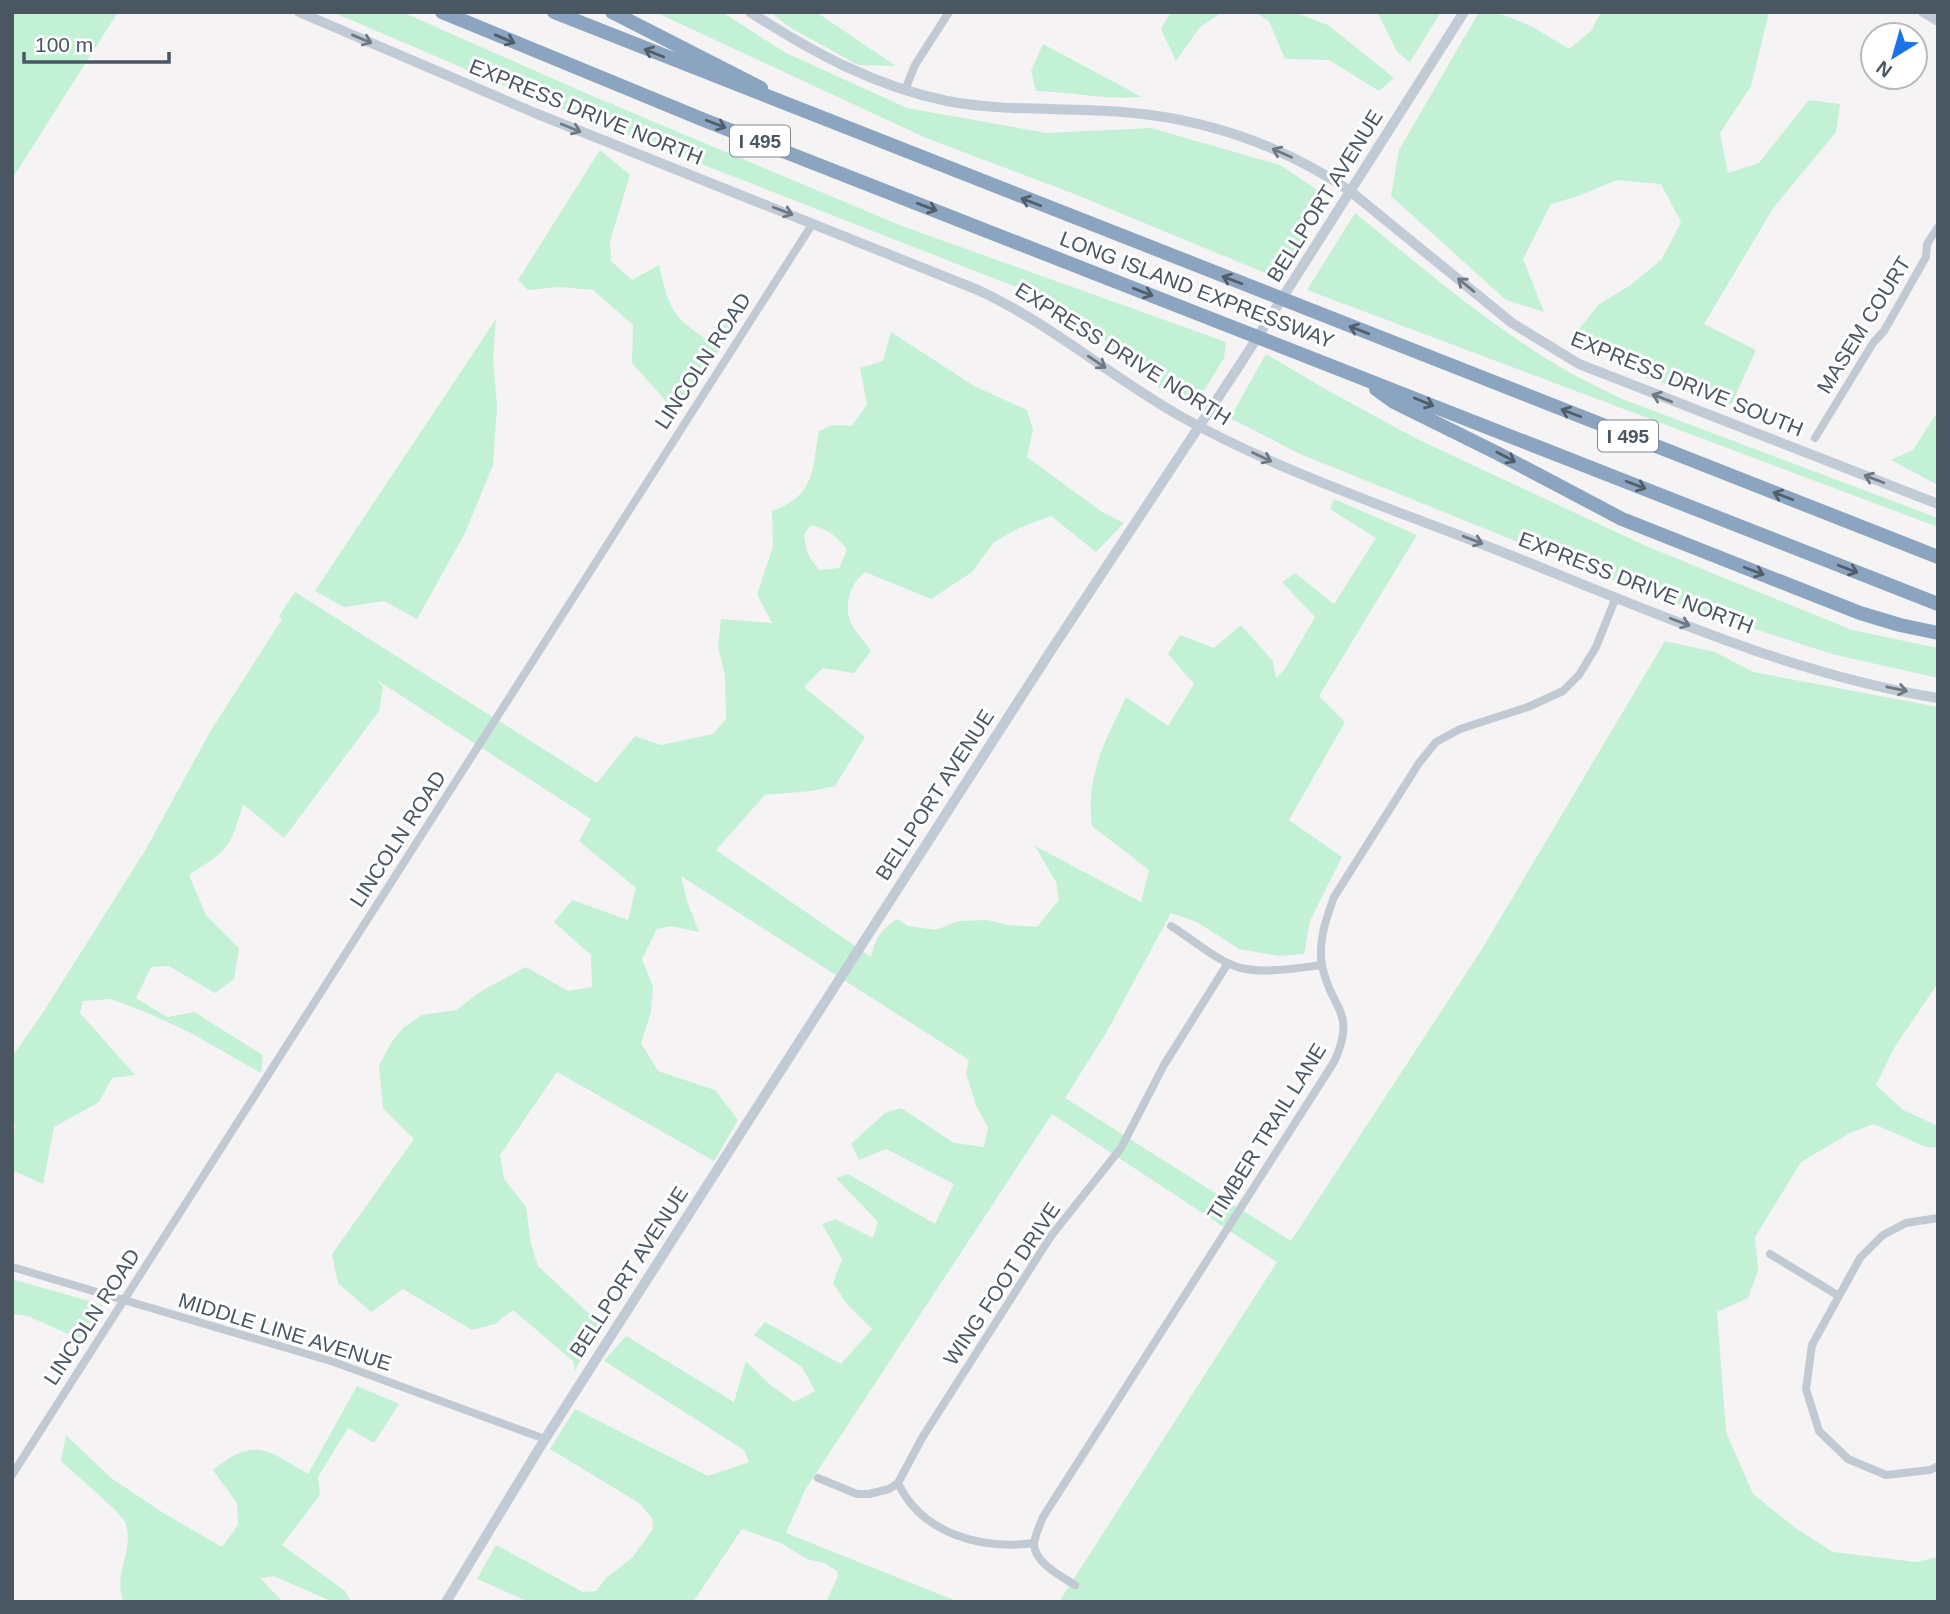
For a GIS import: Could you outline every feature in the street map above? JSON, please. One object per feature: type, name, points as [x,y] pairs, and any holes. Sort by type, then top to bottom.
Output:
[{"type":"highway","name":"LONG ISLAND EXPRESSWAY","points":[[442,12],[639,94],[1938,604]]},
{"type":"highway","name":"LONG ISLAND EXPRESSWAY","points":[[554,12],[1938,557]]},
{"type":"highway","points":[[612,12],[743,77],[808,114]]},
{"type":"highway","points":[[1361,377],[1394,402],[1622,519],[1860,613],[1938,633]]},
{"type":"main road","name":"EXPRESS DRIVE NORTH","points":[[299,12],[535,113],[1001,300],[1140,391],[1200,426],[1300,473],[1778,658],[1938,698]]},
{"type":"main road","name":"EXPRESS DRIVE SOUTH","points":[[750,12],[835,63],[905,90],[986,106],[1121,111],[1182,120],[1223,130],[1267,146],[1310,166],[1350,191],[1512,323],[1578,364],[1938,504]]},
{"type":"main road","name":"BELLPORT AVENUE","points":[[446,1602],[545,1439],[1044,660],[1300,272],[1464,12]]},
{"type":"main road","points":[[1923,12],[1938,21]]},
{"type":"street","points":[[905,90],[915,65],[949,12]]},
{"type":"street","name":"LINCOLN ROAD","points":[[12,1475],[813,223]]},
{"type":"street","name":"MASEM COURT","points":[[1815,438],[1873,343],[1884,331],[1926,257],[1927,244],[1938,227]]},
{"type":"street","name":"TIMBER TRAIL LANE","points":[[1034,1543],[1043,1517],[1057,1494],[1334,1062],[1343,1043],[1345,1027],[1322,965],[1325,921],[1334,897],[1419,763],[1436,742],[1460,729],[1528,707],[1563,691],[1579,675],[1596,647],[1616,597]]},
{"type":"street","points":[[1171,926],[1240,968],[1272,971],[1322,965]]},
{"type":"street","name":"WING FOOT DRIVE","points":[[898,1483],[922,1438],[1051,1236],[1121,1147],[1164,1065],[1228,963]]},
{"type":"street","points":[[1938,1218],[1906,1223],[1883,1235],[1860,1258],[1812,1345],[1806,1389],[1819,1431],[1848,1459],[1886,1475],[1930,1470],[1938,1466]]},
{"type":"street","points":[[1770,1254],[1839,1296]]},
{"type":"street","name":"MIDDLE LINE AVENUE","points":[[12,1267],[334,1362],[545,1439]]},
{"type":"street","points":[[818,1478],[857,1494],[889,1489],[898,1483],[911,1506],[933,1523],[974,1541],[997,1545],[1034,1543],[1048,1568],[1075,1585]]},
{"type":"green space","points":[[12,12],[118,12],[12,179]]},
{"type":"green space","points":[[332,12],[402,12],[590,95],[902,226],[1226,342],[1224,358],[1205,389],[1182,397],[1163,391],[1067,307],[538,100]]},
{"type":"green space","points":[[655,12],[722,12],[786,53],[907,108],[1047,133],[1151,128],[1280,165],[1319,191],[1291,264],[1270,275],[1072,193],[926,138]]},
{"type":"green space","points":[[770,12],[816,12],[896,66],[858,65],[791,28]]},
{"type":"green space","points":[[1171,12],[1223,12],[1200,27],[1176,61],[1161,29]]},
{"type":"green space","points":[[1255,12],[1293,12],[1328,25],[1394,78],[1379,91],[1329,60],[1285,59],[1269,21]]},
{"type":"green space","points":[[1377,12],[1441,12],[1410,62],[1397,52]]},
{"type":"green space","points":[[1479,12],[1515,19],[1569,49],[1591,31],[1601,12],[1769,12],[1751,86],[1720,133],[1728,173],[1759,163],[1809,100],[1840,104],[1836,132],[1774,207],[1704,324],[1756,350],[1731,405],[1644,377],[1574,336],[1598,305],[1632,284],[1662,259],[1681,222],[1661,184],[1617,180],[1551,204],[1523,259],[1544,312],[1506,300],[1391,196],[1399,150]]},
{"type":"green space","points":[[1043,44],[1142,97],[1036,91],[1031,71]]},
{"type":"green space","points":[[600,150],[630,175],[610,241],[611,261],[632,280],[659,265],[666,293],[675,312],[690,328],[714,344],[729,314],[733,332],[675,411],[632,363],[633,325],[593,290],[559,287],[528,290],[518,280]]},
{"type":"green space","points":[[1355,213],[1487,318],[1576,376],[1622,399],[1938,518],[1938,527],[1307,290]]},
{"type":"green space","points":[[496,319],[493,358],[497,406],[493,465],[465,533],[417,619],[384,601],[344,607],[315,591]]},
{"type":"green space","points":[[891,332],[974,386],[1027,410],[1033,430],[1027,457],[1102,512],[1124,523],[1096,552],[1051,516],[1019,528],[994,542],[972,572],[931,599],[865,572],[855,582],[849,595],[849,616],[853,627],[871,651],[854,673],[823,668],[804,687],[865,737],[835,786],[765,795],[716,850],[871,957],[880,935],[897,919],[908,926],[936,930],[958,921],[987,920],[1037,927],[1059,900],[1056,882],[1035,846],[1141,902],[1149,870],[1092,826],[1092,790],[1099,758],[1126,697],[1168,726],[1194,684],[1168,654],[1180,635],[1214,648],[1241,625],[1273,661],[1276,678],[1285,669],[1315,617],[1282,582],[1295,573],[1334,604],[1376,538],[1330,509],[1334,499],[1417,535],[1319,696],[1345,722],[1289,820],[1342,857],[1310,921],[1304,954],[1279,956],[1239,949],[1197,922],[1171,913],[1106,1033],[1065,1098],[1291,1241],[1482,949],[1665,641],[1715,652],[1753,672],[1938,707],[1938,983],[1894,1048],[1876,1085],[1903,1110],[1938,1126],[1938,1148],[1926,1147],[1874,1124],[1850,1133],[1801,1162],[1755,1237],[1758,1271],[1748,1298],[1717,1312],[1726,1432],[1753,1494],[1797,1529],[1833,1552],[1916,1562],[1938,1557],[1938,1602],[1059,1602],[1277,1262],[1052,1114],[805,1490],[786,1533],[959,1602],[826,1602],[838,1576],[837,1571],[824,1563],[807,1559],[781,1543],[742,1529],[693,1602],[529,1602],[477,1579],[496,1545],[583,1592],[596,1591],[607,1577],[632,1558],[653,1529],[652,1518],[639,1503],[550,1449],[575,1409],[708,1476],[749,1462],[744,1450],[604,1361],[626,1336],[734,1402],[746,1361],[769,1384],[794,1402],[815,1391],[802,1367],[754,1335],[765,1322],[841,1364],[872,1329],[847,1304],[833,1283],[842,1259],[822,1224],[835,1219],[873,1238],[878,1222],[836,1178],[848,1174],[935,1224],[954,1184],[886,1149],[859,1160],[851,1144],[885,1113],[901,1108],[954,1143],[984,1147],[988,1128],[976,1105],[966,1073],[969,1060],[681,876],[699,932],[671,926],[657,929],[642,959],[653,987],[651,1012],[641,1043],[658,1071],[715,1090],[738,1120],[714,1161],[557,1072],[500,1155],[504,1179],[526,1207],[531,1244],[538,1266],[585,1310],[600,1320],[575,1371],[573,1361],[513,1310],[495,1324],[472,1330],[403,1289],[371,1312],[338,1283],[332,1254],[414,1139],[383,1108],[379,1066],[391,1043],[403,1028],[422,1015],[456,1010],[483,990],[526,967],[568,991],[592,987],[591,955],[554,922],[572,900],[628,920],[636,888],[579,841],[591,819],[377,680],[383,687],[379,711],[284,838],[243,804],[235,831],[226,847],[189,875],[206,915],[239,948],[234,979],[215,993],[169,966],[151,967],[136,998],[167,1017],[194,1012],[263,1055],[261,1073],[191,1033],[148,1013],[111,999],[83,1001],[80,1013],[135,1075],[112,1078],[99,1102],[54,1127],[43,1184],[12,1170],[15,1124],[12,1123],[12,1057],[146,849],[210,732],[282,619],[279,616],[295,592],[597,783],[635,736],[661,745],[713,734],[726,719],[725,675],[718,647],[721,619],[772,623],[757,594],[773,547],[772,511],[786,505],[804,490],[812,470],[819,431],[833,425],[852,426],[867,404],[860,368],[883,361]],"holes":[[[811,525],[832,534],[847,550],[839,568],[820,570],[810,558],[804,534]]]},
{"type":"green space","points":[[1266,354],[1417,439],[1646,546],[1852,630],[1938,648],[1938,678],[1832,654],[1647,594],[1300,454],[1230,418]]},
{"type":"green space","points":[[1938,411],[1938,485],[1891,460],[1913,450]]},
{"type":"green space","points":[[12,1279],[103,1305],[79,1339],[28,1316],[12,1314]]},
{"type":"green space","points":[[357,1386],[399,1404],[374,1443],[348,1428],[318,1477],[320,1495],[282,1545],[345,1591],[351,1602],[333,1602],[274,1576],[260,1578],[283,1602],[124,1602],[120,1582],[128,1543],[125,1522],[61,1461],[66,1435],[111,1478],[222,1547],[238,1525],[237,1503],[213,1470],[240,1453],[261,1450],[282,1458],[308,1474]]}]
